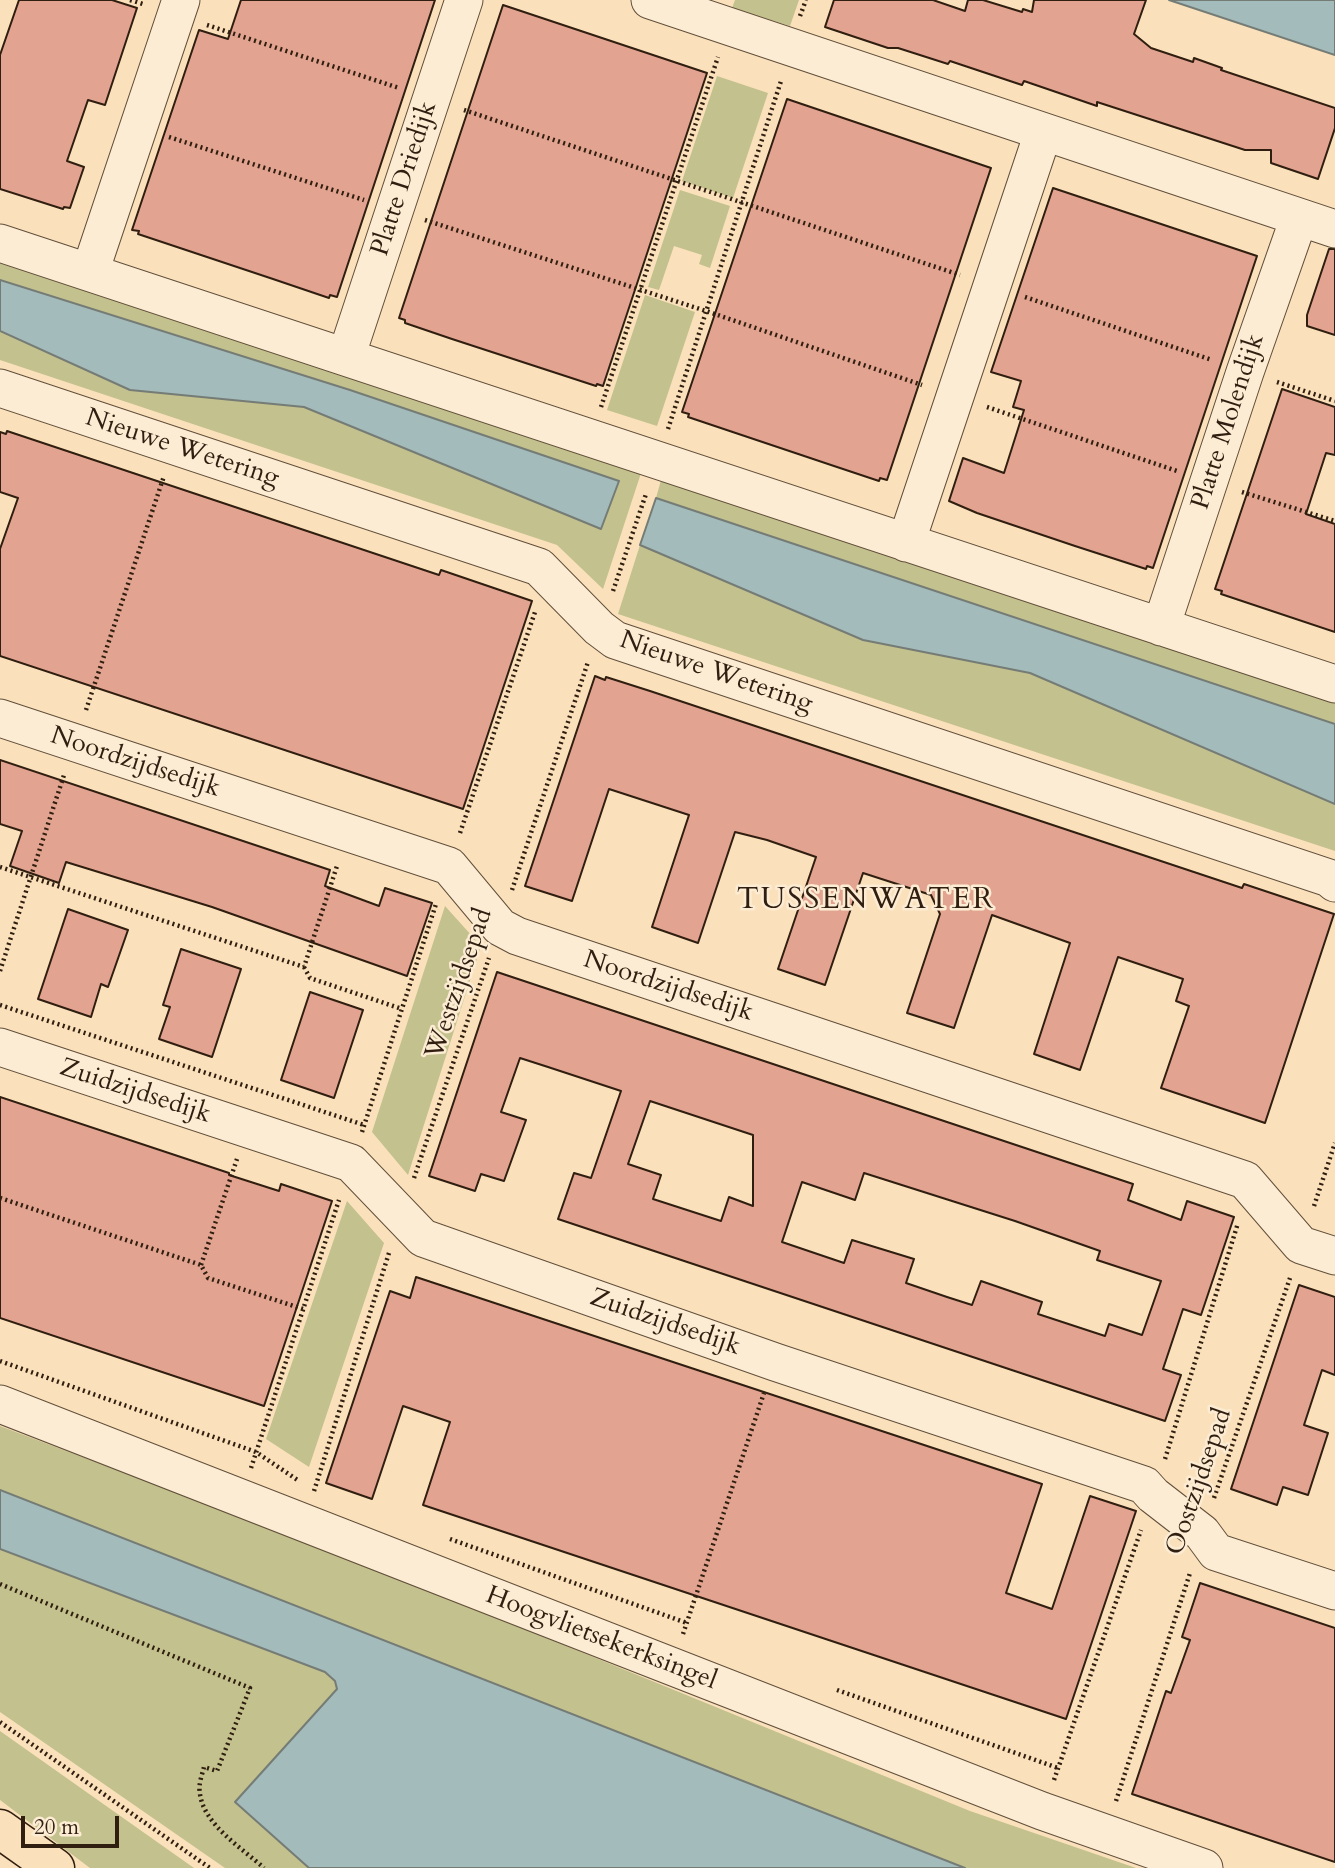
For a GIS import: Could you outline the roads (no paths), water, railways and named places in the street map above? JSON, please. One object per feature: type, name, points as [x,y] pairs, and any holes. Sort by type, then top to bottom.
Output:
[{"type":"main road","points":[[0,1829],[55,1868]]},
{"type":"street","points":[[90,272],[181,0]]},
{"type":"street","name":"Platte Driedijk","points":[[346,357],[464,0]]},
{"type":"street","points":[[650,0],[1335,229]]},
{"type":"street","points":[[906,542],[1043,133]]},
{"type":"street","name":"Platte Molendijk","points":[[1161,627],[1299,218]]},
{"type":"street","points":[[0,243],[1335,684]]},
{"type":"street","name":"Nieuwe Wetering","points":[[0,388],[539,567],[599,628],[615,640],[1329,878],[1335,883]]},
{"type":"street","name":"Noordzijdsedijk","points":[[0,718],[449,866],[500,927],[530,941],[1245,1180],[1318,1250]]},
{"type":"street","name":"Zuidzijdsedijk","points":[[0,1047],[351,1163],[423,1238],[775,1362],[1144,1485],[1202,1533],[1216,1552],[1335,1591]]},
{"type":"street","name":"Hoogvlietsekerksingel","points":[[0,1404],[241,1498],[315,1503],[1105,1835],[1204,1868]]},
{"type":"water","points":[[1169,0],[1335,0],[1335,55]]},
{"type":"water","points":[[0,280],[350,390],[619,481],[601,529],[304,407],[130,390],[0,331]]},
{"type":"water","points":[[656,498],[1335,724],[1335,804],[1030,673],[863,640],[640,545]]},
{"type":"water","points":[[0,1490],[965,1868],[309,1868],[235,1802],[337,1689],[335,1681],[325,1672],[0,1549]]},
{"type":"district","name":"TUSSENWATER","points":[[866,901]]}]
